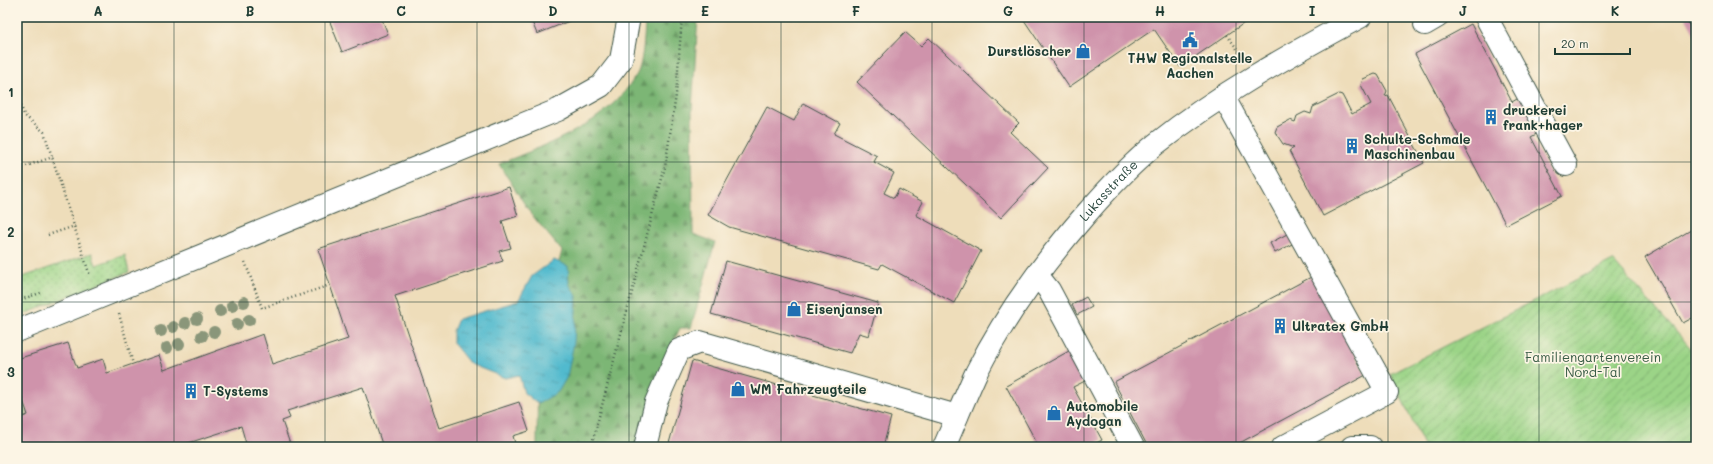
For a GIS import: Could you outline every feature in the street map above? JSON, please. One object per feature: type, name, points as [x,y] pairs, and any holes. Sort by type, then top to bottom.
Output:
[{"type":"street","points":[[17,331],[558,110],[601,86],[621,60],[629,17]]},
{"type":"street","name":"Lukasstraße","points":[[944,447],[977,373],[1004,323],[1036,275],[1060,244],[1105,193],[1155,145],[1223,96],[1255,74],[1360,17]]},
{"type":"street","points":[[1486,17],[1566,165]]},
{"type":"street","points":[[1223,96],[1387,392],[1283,447]]},
{"type":"street","points":[[1036,275],[1049,290],[1133,447]]},
{"type":"street","points":[[645,447],[656,402],[679,350],[700,342],[957,416]]},
{"type":"street","points":[[1352,447],[1370,447]]},
{"type":"path","points":[[591,447],[665,167],[676,95],[682,17]]},
{"type":"path","points":[[17,94],[24,114],[44,132],[91,276]]},
{"type":"path","points":[[26,166],[53,157]]},
{"type":"path","points":[[48,235],[75,226]]},
{"type":"path","points":[[254,288],[262,308],[330,284]]},
{"type":"path","points":[[120,316],[134,364]]},
{"type":"green space","points":[[645,17],[698,17],[692,109],[693,234],[715,242],[691,328],[680,328],[664,363],[638,447],[537,447],[538,340],[562,251],[531,214],[499,164],[557,140],[576,130],[610,107],[625,92],[637,74],[641,62]]},
{"type":"green space","points":[[92,253],[96,265],[125,255],[129,272],[17,317],[17,279]]},
{"type":"green space","name":"Familiengartenverein Nord-Tal","points":[[1613,261],[1696,354],[1696,447],[1425,447],[1390,374]]},
{"type":"green space","points":[[17,386],[26,414],[17,417]]},
{"type":"water","points":[[554,260],[568,266],[569,284],[577,296],[574,342],[567,377],[558,392],[538,404],[524,393],[519,375],[505,378],[470,364],[453,343],[453,331],[458,319],[518,301],[532,276]]},
{"type":"building","points":[[328,17],[381,17],[388,34],[342,52]]},
{"type":"building","points":[[530,17],[579,17],[537,34]]},
{"type":"building","name":"Durstlöscher","points":[[1022,17],[1253,17],[1180,67],[1154,29],[1069,87]]},
{"type":"building","points":[[1685,17],[1696,17],[1696,37]]},
{"type":"building","name":"druckerei frank+hager","points":[[1471,24],[1512,102],[1522,96],[1540,132],[1531,137],[1562,196],[1506,225],[1415,54]]},
{"type":"building","points":[[905,32],[921,46],[929,38],[1019,123],[1010,132],[1048,168],[1001,218],[857,82]]},
{"type":"building","name":"Schulte-Schmale Maschinenbau","points":[[1375,74],[1378,75],[1387,91],[1385,96],[1388,95],[1424,163],[1323,216],[1289,151],[1294,148],[1283,144],[1275,132],[1277,127],[1290,120],[1295,122],[1297,116],[1305,112],[1311,114],[1313,107],[1339,94],[1342,95],[1352,114],[1371,104],[1361,85],[1363,79]]},
{"type":"building","points":[[803,103],[840,123],[834,134],[877,156],[874,162],[894,173],[884,193],[894,198],[899,189],[923,202],[916,215],[981,251],[954,303],[882,264],[879,269],[729,227],[708,215],[767,107],[794,121]]},
{"type":"building","points":[[509,187],[518,216],[502,221],[511,248],[499,251],[503,261],[395,296],[439,428],[519,402],[529,431],[513,436],[516,447],[383,447],[363,387],[287,411],[290,418],[282,421],[290,444],[280,447],[276,447],[276,444],[269,447],[247,447],[241,426],[176,447],[17,447],[17,419],[28,415],[17,383],[17,359],[68,343],[77,368],[103,359],[107,373],[159,355],[164,370],[263,334],[272,364],[348,339],[318,249]]},
{"type":"building","points":[[1696,227],[1696,316],[1683,323],[1645,257]]},
{"type":"building","points":[[1289,233],[1294,243],[1275,253],[1270,243]]},
{"type":"building","name":"Eisenjansen","points":[[726,261],[878,303],[869,336],[859,333],[850,353],[711,314]]},
{"type":"building","name":"Ultratex GmbH","points":[[1313,276],[1366,375],[1232,447],[1148,447],[1114,382]]},
{"type":"building","points":[[1086,297],[1092,307],[1077,315],[1072,305]]},
{"type":"building","name":"Automobile Aydogan","points":[[1069,351],[1085,381],[1073,387],[1102,440],[1089,447],[1039,447],[1006,386]]},
{"type":"building","name":"WM Fahrzeugteile","points":[[692,361],[891,417],[883,447],[668,447]]},
{"type":"place","name":"THW Regionalstelle Aachen","points":[[1190,40]]},
{"type":"place","name":"Durstlöscher","points":[[1083,51]]},
{"type":"place","name":"druckerei frank+hager","points":[[1491,117]]},
{"type":"place","name":"Schulte-Schmale Maschinenbau","points":[[1352,146]]},
{"type":"place","name":"Eisenjansen","points":[[794,309]]},
{"type":"place","name":"Ultratex GmbH","points":[[1280,326]]},
{"type":"place","name":"WM Fahrzeugteile","points":[[738,389]]},
{"type":"place","name":"T-Systems","points":[[191,391]]},
{"type":"place","name":"Automobile Aydogan","points":[[1054,413]]}]
